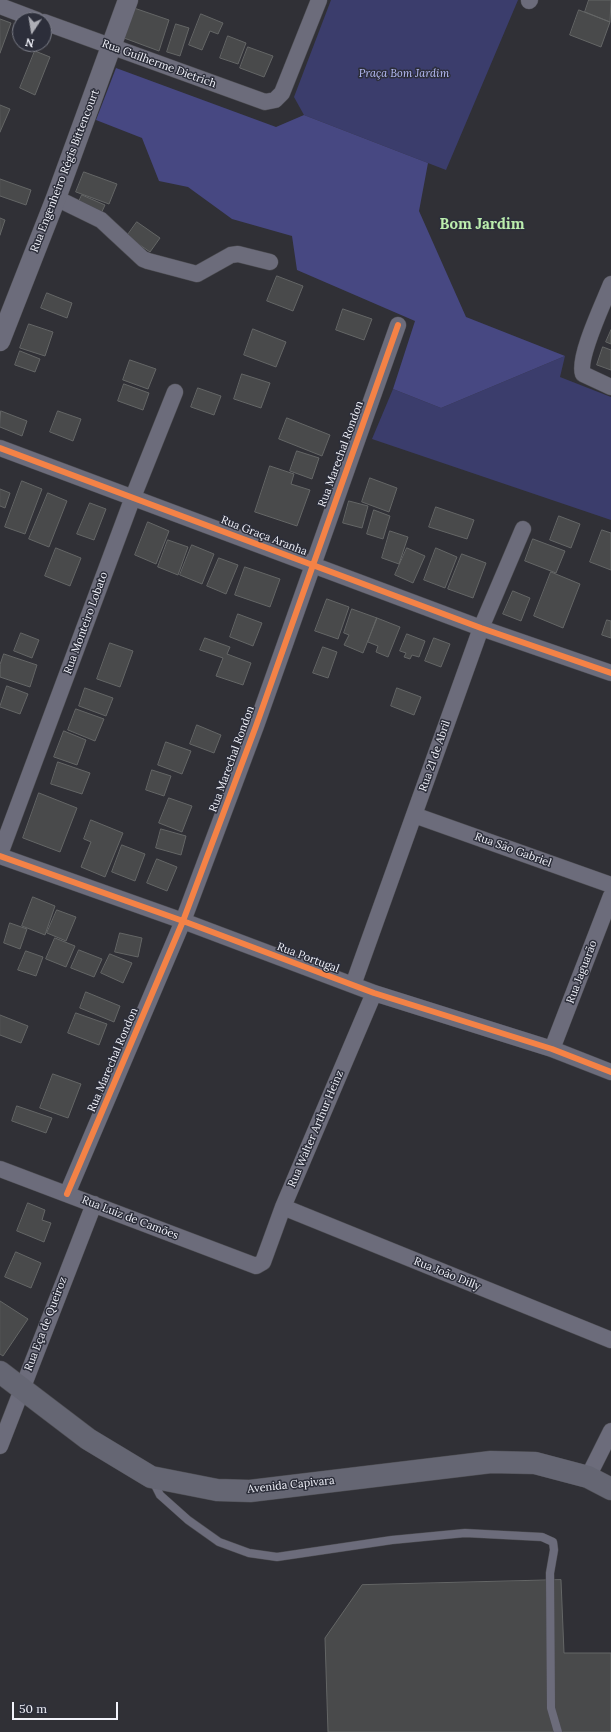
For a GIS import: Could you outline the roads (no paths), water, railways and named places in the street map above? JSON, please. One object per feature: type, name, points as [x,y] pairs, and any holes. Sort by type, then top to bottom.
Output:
[{"type":"main road","name":"Avenida Capivara","points":[[0,1372],[88,1439],[151,1477],[217,1490],[250,1491],[491,1462],[535,1463],[588,1477],[611,1488]]},
{"type":"street","name":"Rua Engenheiro Régis Bittencourt","points":[[0,340],[56,198],[128,0]]},
{"type":"street","name":"Rua Guilherme Dietrich","points":[[52,25],[265,102],[275,100],[282,93],[319,0]]},
{"type":"street","points":[[0,6],[16,12]]},
{"type":"street","points":[[56,198],[101,220],[143,259],[148,261],[197,274],[231,255],[238,254],[270,262]]},
{"type":"street","points":[[611,284],[580,368],[582,374],[611,388]]},
{"type":"street","name":"Rua Marechal Rondon","points":[[67,1194],[183,920],[256,726],[398,325]]},
{"type":"street","name":"Rua Monteiro Lobato","points":[[0,855],[133,497],[175,392]]},
{"type":"street","name":"Rua Graça Aranha","points":[[0,448],[480,628],[611,673]]},
{"type":"street","name":"Rua 21 de Abril","points":[[353,985],[480,628],[523,529]]},
{"type":"street","name":"Rua São Gabriel","points":[[414,815],[611,885]]},
{"type":"street","name":"Rua Portugal","points":[[0,855],[183,920],[374,993],[552,1049],[611,1072]]},
{"type":"street","name":"Rua Jaguarão","points":[[552,1049],[611,896]]},
{"type":"street","name":"Rua Walter Arthur Heinz","points":[[260,1266],[263,1262],[283,1207],[374,993]]},
{"type":"street","name":"Rua Luiz de Camões","points":[[0,1169],[256,1266],[260,1266]]},
{"type":"street","name":"Rua Eça de Queiroz","points":[[0,1446],[21,1388],[94,1204]]},
{"type":"street","name":"Rua João Dilly","points":[[283,1207],[611,1340]]},
{"type":"street","points":[[588,1477],[611,1431]]},
{"type":"lane","points":[[151,1477],[160,1495],[188,1520],[219,1542],[249,1553],[277,1558],[392,1540],[465,1533],[542,1537],[553,1542],[554,1550],[550,1573],[551,1708],[558,1732]]},
{"type":"district","name":"Bom Jardim","points":[[482,225]]},
{"type":"park label","name":"Praça Bom Jardim","points":[[404,74]]}]
